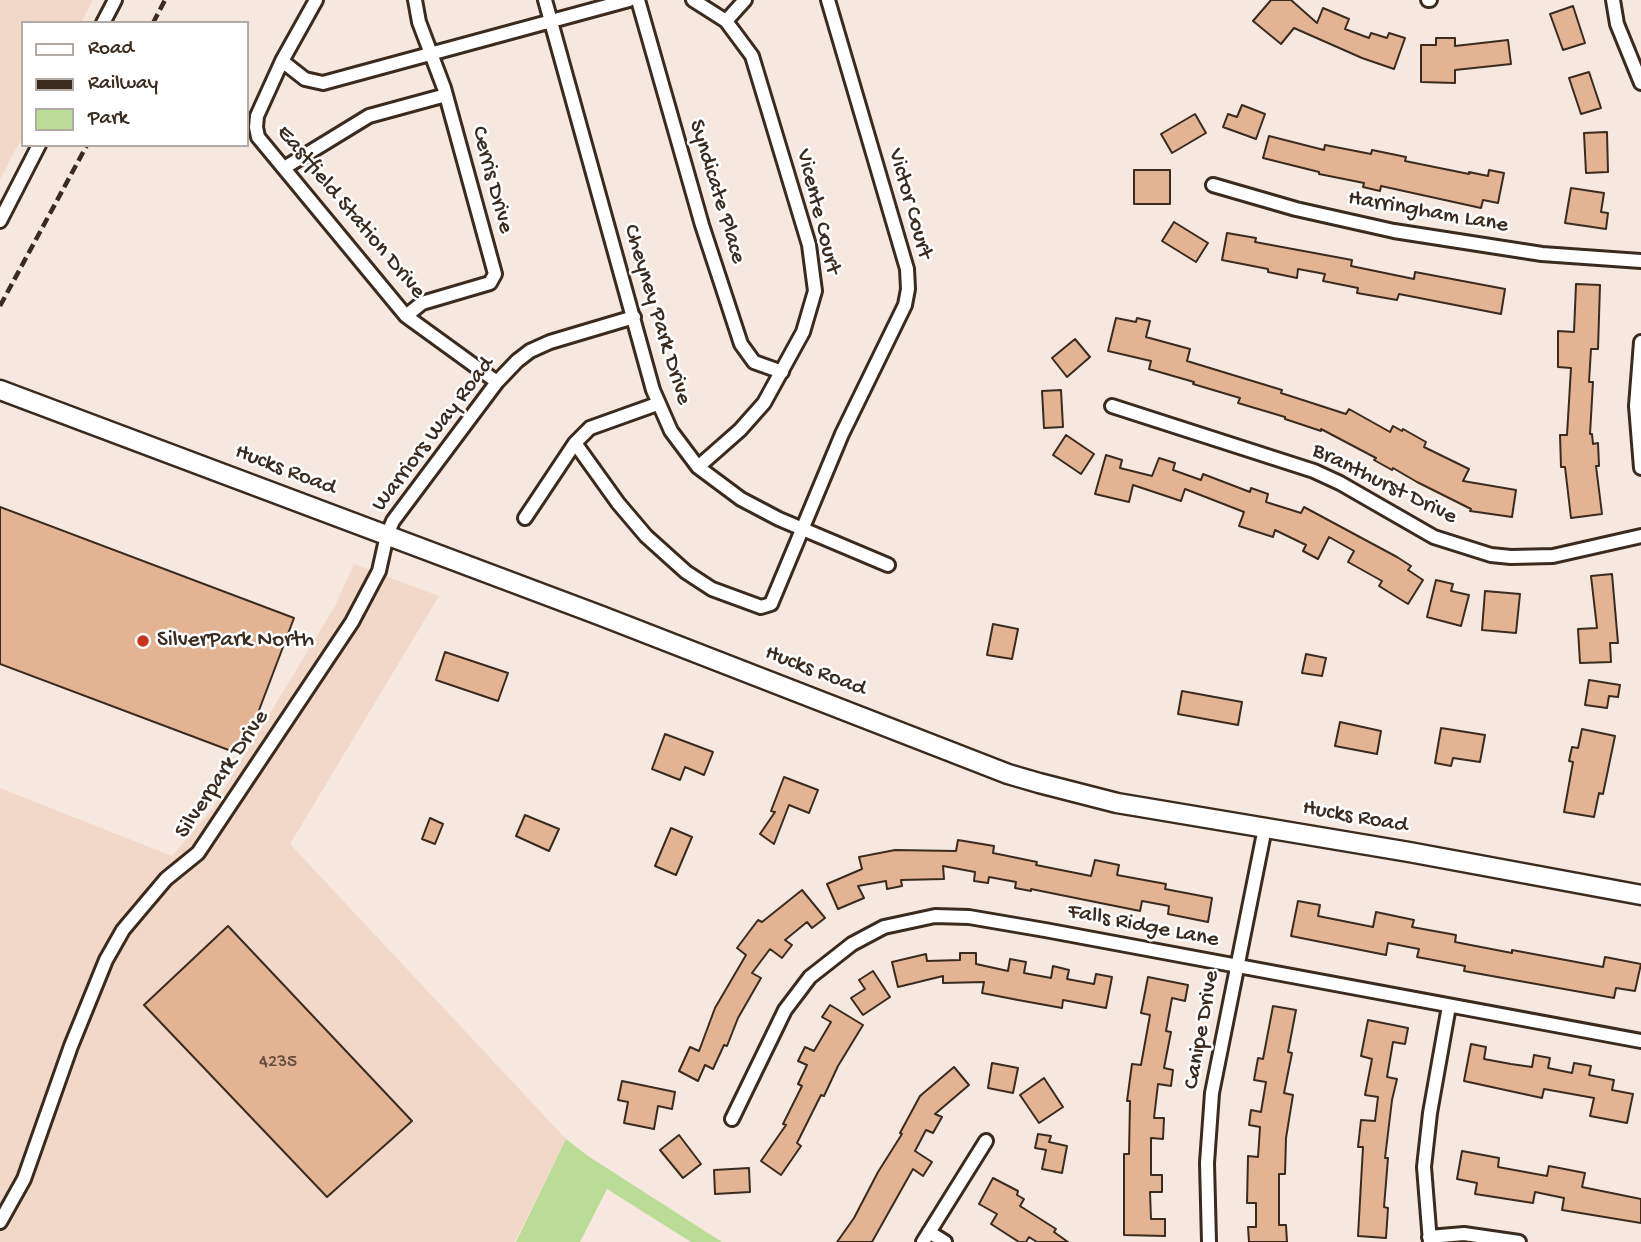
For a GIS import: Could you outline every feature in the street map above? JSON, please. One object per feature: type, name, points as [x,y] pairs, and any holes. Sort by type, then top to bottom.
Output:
[{"type":"main road","name":"Hucks Road","points":[[0,390],[387,535],[1009,774],[1117,803],[1641,893]]},
{"type":"street","points":[[104,21],[115,0]]},
{"type":"street","name":"Eastfield Station Drive","points":[[316,0],[282,61],[257,116],[258,137],[406,316],[497,382]]},
{"type":"street","name":"Cerris Drive","points":[[406,316],[422,303],[490,283],[495,274],[446,95],[419,22],[415,0]]},
{"type":"street","name":"Cheyney Park Drive","points":[[545,0],[657,404],[675,438],[698,467],[741,499],[802,529],[888,565]]},
{"type":"street","points":[[282,61],[305,79],[323,83],[629,0]]},
{"type":"street","name":"Syndicate Place","points":[[638,0],[702,225],[741,344],[754,362],[782,372]]},
{"type":"street","name":"Vicente Court","points":[[693,0],[705,5],[726,21],[752,56],[809,245],[815,291],[810,312],[764,403],[698,467]]},
{"type":"street","points":[[726,21],[744,0]]},
{"type":"street","name":"Victor Court","points":[[575,443],[618,503],[646,536],[685,572],[712,589],[761,607],[771,604],[842,434],[905,305],[908,289],[906,269],[828,0]]},
{"type":"street","points":[[1613,0],[1617,24],[1641,83]]},
{"type":"street","points":[[284,167],[369,116],[446,95]]},
{"type":"street","points":[[0,221],[38,147]]},
{"type":"street","name":"Harringham Lane","points":[[1213,185],[1318,214],[1419,235],[1542,254],[1641,261]]},
{"type":"street","name":"Warriors Way Road","points":[[387,535],[393,521],[497,382],[517,361],[530,351],[570,334],[634,317]]},
{"type":"street","points":[[1641,342],[1636,406],[1641,468]]},
{"type":"street","points":[[525,518],[575,443],[590,428],[657,404]]},
{"type":"street","name":"Branthurst Drive","points":[[1112,407],[1314,471],[1340,482],[1434,537],[1472,550],[1511,557],[1553,556],[1641,536]]},
{"type":"street","name":"Silverpark Drive","points":[[0,1222],[24,1179],[71,1046],[106,960],[122,930],[166,879],[198,853],[352,622],[379,571],[387,535]]},
{"type":"street","name":"Canipe Drive","points":[[1209,1242],[1207,1163],[1212,1093],[1265,828]]},
{"type":"street","name":"Falls Ridge Lane","points":[[732,1119],[785,1010],[810,977],[852,944],[884,927],[935,916],[969,917],[1641,1041]]},
{"type":"street","points":[[1449,1006],[1430,1113],[1424,1167],[1430,1239],[1464,1234],[1518,1242]]},
{"type":"street","points":[[945,1242],[926,1237],[986,1142]]},
{"type":"shaded area","points":[[0,0],[93,0],[82,21],[21,21],[21,140],[0,179]]},
{"type":"shaded area","name":"SilverPark North","points":[[354,564],[439,596],[290,844],[566,1139],[515,1242],[0,1242],[0,788],[172,856],[212,809],[335,606]]},
{"type":"green space","points":[[566,1139],[722,1242],[691,1242],[607,1189],[580,1242],[516,1242]]},
{"type":"building","points":[[1271,0],[1291,0],[1317,23],[1323,8],[1349,19],[1345,29],[1369,38],[1371,33],[1387,38],[1389,33],[1405,38],[1394,69],[1294,28],[1281,44],[1253,21]]},
{"type":"building","points":[[1573,6],[1585,43],[1563,50],[1550,14]]},
{"type":"building","points":[[1436,38],[1455,38],[1455,46],[1508,40],[1511,64],[1455,70],[1455,83],[1421,82],[1421,45],[1436,45]]},
{"type":"building","points":[[1589,72],[1601,108],[1581,114],[1569,78]]},
{"type":"building","points":[[1242,105],[1265,114],[1256,139],[1223,127],[1228,114],[1237,117]]},
{"type":"building","points":[[1195,114],[1206,133],[1172,153],[1161,134]]},
{"type":"building","points":[[1607,132],[1608,172],[1586,173],[1584,133]]},
{"type":"building","points":[[1269,136],[1324,150],[1325,145],[1371,154],[1372,150],[1406,157],[1405,161],[1469,174],[1488,176],[1489,170],[1504,173],[1498,203],[1483,200],[1481,208],[1381,186],[1380,191],[1363,187],[1364,183],[1263,158]]},
{"type":"building","points":[[1134,170],[1170,170],[1170,204],[1134,204]]},
{"type":"building","points":[[1571,188],[1604,193],[1601,212],[1608,213],[1606,229],[1565,223]]},
{"type":"building","points":[[1174,222],[1208,243],[1196,262],[1162,241]]},
{"type":"building","points":[[1227,233],[1256,238],[1255,242],[1352,260],[1351,266],[1414,279],[1415,272],[1505,289],[1501,314],[1399,294],[1397,300],[1357,293],[1358,288],[1323,281],[1325,274],[1298,269],[1297,278],[1222,260]]},
{"type":"building","points":[[1576,284],[1600,285],[1598,349],[1591,349],[1589,382],[1593,382],[1590,434],[1593,444],[1598,443],[1599,466],[1596,466],[1602,514],[1571,518],[1565,467],[1561,467],[1560,435],[1567,435],[1571,368],[1558,367],[1558,331],[1574,332]]},
{"type":"building","points":[[1116,318],[1136,322],[1137,318],[1150,321],[1146,337],[1190,349],[1187,361],[1282,390],[1281,393],[1346,414],[1349,409],[1390,432],[1393,426],[1402,431],[1403,429],[1426,442],[1424,447],[1469,469],[1463,481],[1516,490],[1512,517],[1470,511],[1471,509],[1393,468],[1392,470],[1374,460],[1376,458],[1321,429],[1238,403],[1240,398],[1149,369],[1151,361],[1108,351]]},
{"type":"building","points":[[1075,339],[1090,357],[1067,377],[1052,358]]},
{"type":"building","points":[[1061,390],[1063,427],[1044,428],[1042,391]]},
{"type":"building","points":[[1066,435],[1094,454],[1081,474],[1053,455]]},
{"type":"building","points":[[1106,455],[1122,460],[1120,468],[1152,476],[1159,458],[1175,463],[1173,470],[1201,480],[1203,474],[1250,492],[1251,488],[1268,494],[1266,502],[1301,513],[1304,507],[1397,557],[1411,566],[1408,570],[1423,580],[1408,604],[1379,586],[1382,581],[1348,562],[1354,551],[1329,537],[1318,559],[1303,551],[1306,545],[1275,530],[1273,537],[1239,526],[1244,512],[1185,489],[1181,501],[1133,485],[1129,502],[1095,494]]},
{"type":"building","name":"SilverPark North","points":[[0,507],[294,618],[242,755],[0,664]]},
{"type":"building","points":[[1612,574],[1618,643],[1610,643],[1611,662],[1580,663],[1578,629],[1597,628],[1591,576]]},
{"type":"building","points":[[1436,580],[1453,584],[1451,591],[1469,595],[1461,626],[1427,617]]},
{"type":"building","points":[[1485,591],[1520,594],[1516,633],[1482,630]]},
{"type":"building","points":[[993,624],[1018,629],[1012,659],[987,655]]},
{"type":"building","points":[[445,652],[508,673],[498,701],[436,680]]},
{"type":"building","points":[[1306,654],[1326,658],[1322,676],[1302,673]]},
{"type":"building","points":[[1589,680],[1620,685],[1618,697],[1609,696],[1607,708],[1585,705]]},
{"type":"building","points":[[1182,691],[1242,702],[1238,725],[1178,714]]},
{"type":"building","points":[[1340,722],[1381,731],[1377,754],[1335,746]]},
{"type":"building","points":[[1441,728],[1485,735],[1480,762],[1453,758],[1451,766],[1435,763]]},
{"type":"building","points":[[1582,729],[1615,736],[1603,794],[1599,793],[1594,817],[1564,812],[1573,762],[1569,761],[1572,747],[1578,748]]},
{"type":"building","points":[[665,734],[713,752],[704,775],[685,767],[680,780],[652,769]]},
{"type":"building","points":[[784,777],[818,790],[809,813],[789,805],[774,844],[760,834],[775,812],[771,811]]},
{"type":"building","points":[[525,815],[559,829],[549,851],[516,836]]},
{"type":"building","points":[[430,818],[443,824],[435,844],[422,839]]},
{"type":"building","points":[[671,828],[692,837],[676,875],[655,866]]},
{"type":"building","points":[[958,840],[994,846],[993,853],[1037,862],[1036,865],[1091,876],[1095,860],[1119,865],[1117,875],[1166,884],[1165,889],[1212,898],[1208,922],[1168,914],[1169,906],[1142,901],[1140,911],[1015,888],[1016,882],[989,877],[988,883],[974,881],[975,872],[943,866],[944,879],[901,880],[902,886],[887,889],[886,881],[858,886],[864,898],[838,909],[827,884],[862,869],[859,857],[895,850],[956,851]]},
{"type":"building","points":[[802,890],[825,918],[812,928],[807,922],[785,940],[792,945],[782,958],[770,949],[752,973],[761,978],[713,1069],[705,1065],[698,1081],[679,1071],[690,1047],[699,1051],[715,1008],[746,955],[737,948],[758,920],[762,922]]},
{"type":"building","points":[[1298,901],[1320,905],[1318,916],[1373,927],[1376,912],[1414,920],[1412,927],[1456,935],[1455,942],[1512,953],[1512,950],[1603,967],[1605,957],[1641,964],[1635,991],[1616,988],[1614,998],[1464,971],[1465,966],[1417,957],[1419,949],[1388,943],[1386,955],[1291,936]]},
{"type":"building","points":[[228,926],[412,1121],[327,1197],[144,1005]]},
{"type":"building","points":[[960,953],[976,953],[976,964],[1008,971],[1010,959],[1026,962],[1024,973],[1051,978],[1053,966],[1069,970],[1067,979],[1094,984],[1096,974],[1112,977],[1106,1008],[1063,1000],[1062,1008],[982,993],[984,982],[943,983],[943,976],[898,987],[892,962],[926,954],[927,961],[960,960]]},
{"type":"building","points":[[873,971],[890,997],[863,1015],[851,998],[865,989],[859,980]]},
{"type":"building","points":[[1148,977],[1188,985],[1185,1001],[1172,998],[1166,1031],[1171,1032],[1164,1068],[1173,1070],[1171,1086],[1158,1084],[1154,1118],[1164,1118],[1163,1139],[1151,1138],[1151,1175],[1162,1175],[1162,1192],[1150,1192],[1151,1219],[1165,1219],[1165,1236],[1124,1235],[1124,1154],[1129,1154],[1130,1101],[1127,1101],[1132,1064],[1141,1065],[1150,1015],[1141,1013]]},
{"type":"building","points":[[830,1005],[863,1025],[838,1066],[824,1096],[821,1095],[797,1143],[801,1146],[781,1175],[761,1161],[786,1125],[783,1124],[802,1086],[798,1084],[807,1065],[798,1061],[805,1047],[814,1051],[831,1022],[822,1017]]},
{"type":"building","points":[[1273,1006],[1296,1010],[1288,1052],[1292,1053],[1284,1093],[1293,1095],[1286,1138],[1285,1174],[1279,1174],[1279,1225],[1286,1225],[1287,1242],[1249,1242],[1248,1227],[1256,1227],[1256,1203],[1247,1203],[1248,1156],[1258,1157],[1260,1127],[1249,1125],[1251,1110],[1261,1112],[1266,1082],[1254,1080],[1258,1058],[1263,1059]]},
{"type":"building","points":[[1368,1020],[1408,1028],[1405,1044],[1393,1042],[1387,1077],[1397,1079],[1385,1158],[1388,1158],[1384,1207],[1388,1208],[1386,1238],[1358,1236],[1363,1147],[1358,1147],[1361,1120],[1375,1121],[1378,1097],[1365,1095],[1372,1059],[1361,1056]]},
{"type":"building","points":[[1471,1044],[1486,1047],[1484,1059],[1511,1064],[1532,1067],[1534,1055],[1550,1058],[1548,1068],[1572,1073],[1574,1063],[1591,1066],[1589,1075],[1614,1080],[1612,1090],[1633,1094],[1627,1123],[1590,1116],[1594,1098],[1544,1089],[1542,1098],[1464,1081]]},
{"type":"building","points":[[992,1063],[1018,1068],[1013,1093],[988,1088]]},
{"type":"building","points":[[954,1067],[969,1085],[935,1114],[942,1117],[933,1133],[926,1130],[915,1151],[932,1162],[923,1176],[913,1169],[872,1242],[837,1242],[854,1218],[902,1134],[900,1133],[920,1096]]},
{"type":"building","points":[[1044,1078],[1063,1107],[1039,1123],[1020,1095]]},
{"type":"building","points":[[622,1081],[675,1092],[672,1109],[658,1106],[654,1129],[624,1123],[628,1102],[618,1100]]},
{"type":"building","points":[[1038,1134],[1051,1136],[1049,1142],[1067,1146],[1062,1173],[1042,1169],[1046,1150],[1035,1148]]},
{"type":"building","points":[[679,1135],[701,1164],[683,1178],[660,1150]]},
{"type":"building","points":[[1462,1151],[1499,1158],[1498,1167],[1547,1176],[1549,1166],[1585,1173],[1582,1187],[1641,1199],[1641,1223],[1562,1210],[1564,1198],[1535,1192],[1533,1203],[1475,1194],[1477,1183],[1457,1179]]},
{"type":"building","points":[[749,1168],[750,1192],[715,1194],[714,1170]]},
{"type":"building","points":[[993,1178],[1018,1191],[1017,1195],[1024,1199],[1020,1206],[1056,1229],[1054,1232],[1068,1242],[1037,1242],[1029,1237],[1026,1242],[1019,1242],[991,1224],[997,1214],[979,1204]]},
{"type":"railway","points":[[154,21],[165,0]]},
{"type":"railway","points":[[0,306],[86,147]]},
{"type":"place","name":"SilverPark North","points":[[143,641]]}]
